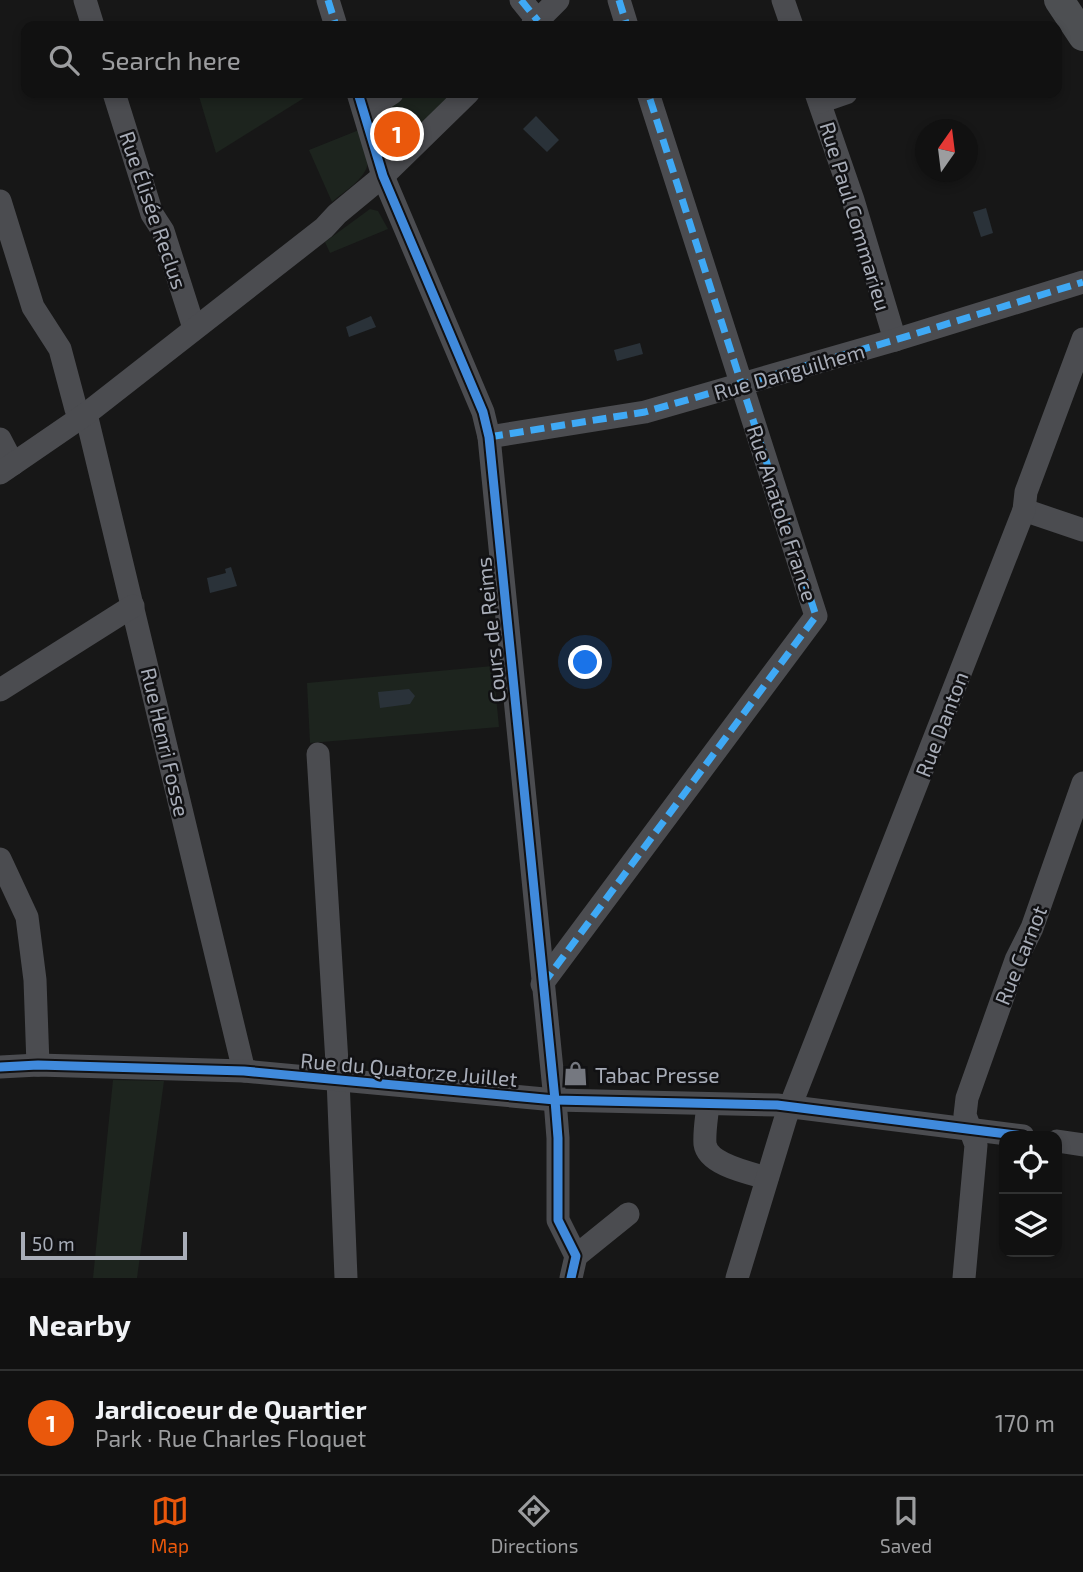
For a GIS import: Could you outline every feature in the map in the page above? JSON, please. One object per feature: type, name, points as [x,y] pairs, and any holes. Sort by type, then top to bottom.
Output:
[{"type":"street","points":[[85,0],[91,21]]},
{"type":"street","points":[[328,0],[335,21]]},
{"type":"street","points":[[521,0],[534,21]]},
{"type":"street","points":[[537,21],[558,0]]},
{"type":"street","points":[[619,0],[625,21]]},
{"type":"street","points":[[783,0],[790,21]]},
{"type":"street","name":"Rue Élisée Reclus","points":[[116,98],[152,214],[163,231],[194,328]]},
{"type":"street","points":[[0,439],[6,469],[86,414],[324,228],[383,176],[462,98]]},
{"type":"street","name":"Rue Anatole France","points":[[542,984],[816,616],[650,98]]},
{"type":"street","name":"Rue Paul Commarieu","points":[[818,98],[853,200],[895,340]]},
{"type":"street","name":"Cours de Reims","points":[[361,102],[383,176],[482,412],[489,438],[555,1100],[558,1220],[573,1267]]},
{"type":"street","name":"Rue Henri Fosse","points":[[0,201],[33,307],[60,349],[76,409],[86,414],[244,1071]]},
{"type":"street","name":"Rue Danguilhem","points":[[489,438],[645,412],[895,340],[1083,282]]},
{"type":"street","name":"Rue Danton","points":[[737,1278],[791,1106],[1024,510],[1026,492],[1083,339]]},
{"type":"street","points":[[1024,510],[1083,530]]},
{"type":"street","points":[[0,690],[133,606]]},
{"type":"street","points":[[318,754],[338,1079],[346,1278]]},
{"type":"street","name":"Rue Carnot","points":[[964,1278],[976,1145],[965,1115],[967,1098],[1016,960],[1032,928],[1083,783]]},
{"type":"street","points":[[0,859],[27,917],[35,979],[38,1065]]},
{"type":"street","name":"Rue du Quatorze Juillet","points":[[0,1067],[38,1065],[244,1071],[555,1100],[791,1106],[999,1133]]},
{"type":"street","points":[[708,1104],[705,1146],[710,1155],[717,1161],[767,1178]]},
{"type":"street","points":[[1062,1142],[1083,1145]]},
{"type":"street","points":[[573,1267],[628,1214]]},
{"type":"shaded area","points":[[200,98],[304,98],[216,153]]},
{"type":"shaded area","points":[[401,98],[450,98],[398,145],[390,147],[384,138],[380,113]]},
{"type":"shaded area","points":[[536,116],[559,140],[547,152],[523,129]]},
{"type":"shaded area","points":[[359,130],[367,151],[368,165],[361,177],[332,202],[309,150]]},
{"type":"shaded area","points":[[986,208],[993,233],[981,237],[973,212]]},
{"type":"shaded area","points":[[370,209],[378,211],[388,229],[330,253],[325,242]]},
{"type":"shaded area","points":[[371,316],[376,327],[349,337],[346,327]]},
{"type":"shaded area","points":[[640,343],[643,354],[617,361],[614,350]]},
{"type":"shaded area","points":[[231,567],[237,586],[210,593],[207,578],[226,573],[225,569]]},
{"type":"shaded area","points":[[493,666],[499,727],[310,743],[307,683]]},
{"type":"shaded area","points":[[409,689],[415,696],[410,704],[380,708],[378,692]]},
{"type":"shaded area","points":[[113,1080],[164,1081],[137,1278],[93,1278]]},
{"type":"marked path","points":[[328,0],[334,21]]},
{"type":"marked path","points":[[521,0],[538,21]]},
{"type":"marked path","points":[[619,0],[625,21]]},
{"type":"marked path","points":[[543,984],[816,616],[650,98]]},
{"type":"marked path","points":[[489,437],[645,412],[895,340],[1083,282]]},
{"type":"cycle path","points":[[360,98],[383,176],[483,412],[489,437],[555,1100],[558,1220],[576,1256],[571,1278]]},
{"type":"cycle path","points":[[0,1067],[38,1065],[244,1071],[555,1100],[777,1105],[999,1133]]},
{"type":"place","name":"Jardicoeur de Quartier","points":[[397,134]]},
{"type":"place","name":"Tabac Presse","points":[[575,1074]]}]
